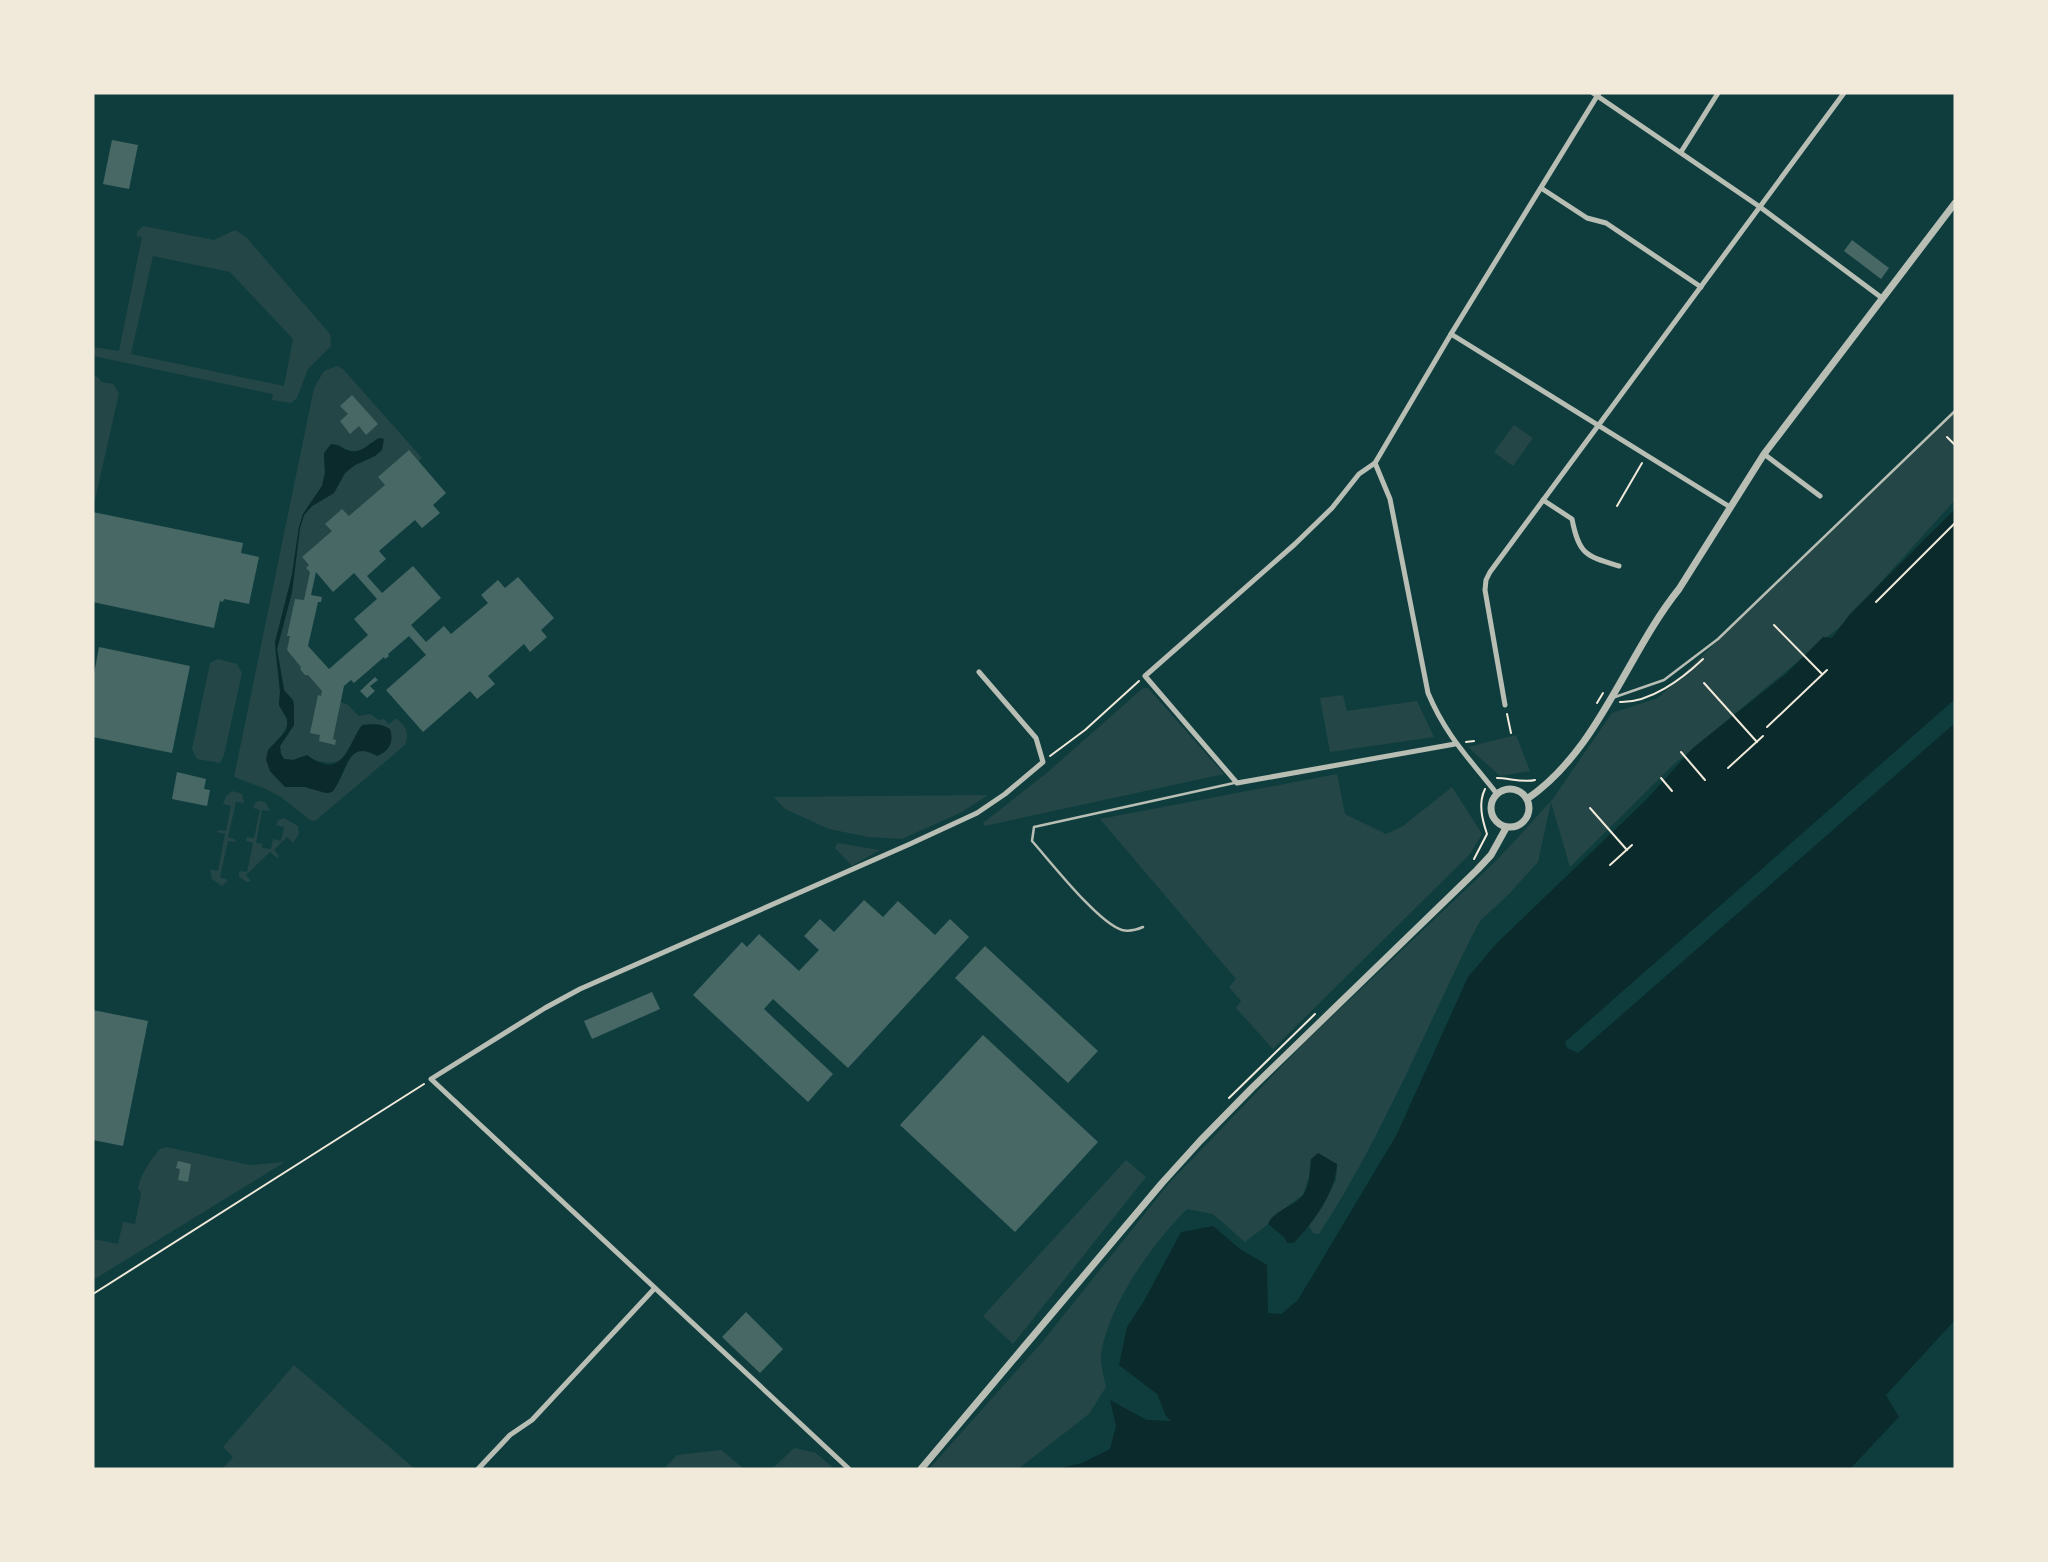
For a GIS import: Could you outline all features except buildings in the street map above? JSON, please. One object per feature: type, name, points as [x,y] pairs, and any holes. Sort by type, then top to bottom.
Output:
[{"type":"street","points":[[1681,152],[1718,93]]},
{"type":"street","points":[[1505,705],[1489,614],[1486,580],[1844,93]]},
{"type":"street","points":[[1455,744],[1237,783],[1145,676],[1295,544],[1332,508],[1359,474],[1375,463],[1596,94],[1760,207],[1882,298]]},
{"type":"street","points":[[1541,188],[1587,218],[1606,223],[1701,287]]},
{"type":"street","points":[[1527,799],[1559,774],[1573,756],[1611,698],[1663,609],[1679,589],[1764,454],[1955,203]]},
{"type":"street","points":[[1451,334],[1730,507]]},
{"type":"street","points":[[1764,454],[1819,496]]},
{"type":"street","points":[[1375,463],[1390,499],[1428,692],[1438,717],[1455,744],[1497,794]]},
{"type":"street","points":[[1543,500],[1572,519],[1577,542],[1584,551],[1595,559],[1619,566]]},
{"type":"street","points":[[849,1469],[431,1079],[580,989],[910,844],[977,813],[1005,794],[1043,762],[1036,738],[979,671]]},
{"type":"street","points":[[1516,789],[1527,799],[1530,812],[1527,819],[1514,828],[1506,828],[1493,817],[1491,805],[1502,790],[1516,789]]},
{"type":"street","points":[[920,1469],[1162,1182],[1254,1085],[1477,870],[1491,855],[1506,828]]},
{"type":"street","points":[[478,1469],[510,1435],[532,1420],[654,1289]]},
{"type":"lane","points":[[1611,698],[1664,680],[1718,639],[1955,411]]},
{"type":"lane","points":[[1143,927],[1131,931],[1120,930],[1092,908],[1032,841],[1034,827],[1237,783]]},
{"type":"path","points":[[1947,437],[1955,445]]},
{"type":"path","points":[[1617,506],[1646,456]]},
{"type":"path","points":[[1876,602],[1955,523]]},
{"type":"path","points":[[1774,625],[1823,674]]},
{"type":"path","points":[[1767,727],[1827,670]]},
{"type":"path","points":[[1043,762],[1085,730],[1145,676]]},
{"type":"path","points":[[1704,682],[1757,742]]},
{"type":"path","points":[[1593,711],[1603,693],[1611,698]]},
{"type":"path","points":[[1505,705],[1511,733]]},
{"type":"path","points":[[1728,768],[1763,736]]},
{"type":"path","points":[[1681,752],[1705,780]]},
{"type":"path","points":[[1489,784],[1497,778],[1517,778],[1529,782],[1537,779]]},
{"type":"path","points":[[1661,778],[1672,791]]},
{"type":"path","points":[[1590,808],[1627,850]]},
{"type":"path","points":[[1610,865],[1632,845]]},
{"type":"path","points":[[93,1294],[431,1079]]},
{"type":"shaded area","points":[[143,226],[214,240],[235,230],[246,237],[330,334],[331,346],[308,369],[297,398],[291,403],[272,400],[273,394],[93,356],[93,347],[119,351],[142,237],[137,236]],"holes":[[[153,256],[230,272],[293,339],[284,386],[131,354]]]},
{"type":"shaded area","points":[[337,366],[343,369],[422,458],[317,561],[304,609],[304,649],[335,701],[347,704],[359,716],[370,714],[389,724],[396,718],[405,727],[407,737],[405,745],[315,821],[281,797],[234,777],[314,388],[324,371]],"holes":[[[372,442],[375,456],[345,473],[334,493],[312,506],[304,515],[292,592],[277,649],[284,690],[294,705],[294,725],[280,746],[284,759],[301,757],[323,762],[337,761],[348,752],[358,731],[369,751],[356,751],[332,792],[305,787],[285,787],[270,771],[280,738],[287,726],[287,719],[279,705],[275,649],[292,575],[299,527],[303,514],[322,486],[325,473],[324,453],[338,444],[347,450],[355,451]]]},
{"type":"shaded area","points":[[93,376],[98,377],[101,382],[113,384],[119,393],[93,509]]},
{"type":"shaded area","points":[[1955,413],[1955,500],[1842,625],[1673,765],[1570,867],[1551,802],[1538,862],[1480,921],[1381,1126],[1319,1234],[1313,1233],[1309,1226],[1336,1180],[1337,1164],[1311,1159],[1303,1195],[1271,1218],[1268,1224],[1245,1242],[1213,1214],[1187,1209],[1160,1239],[1122,1295],[1101,1354],[1106,1387],[1089,1414],[1018,1469],[929,1469],[1043,1341],[1171,1181],[1304,1043],[1498,859],[1552,800],[1612,713],[1658,698]]},
{"type":"shaded area","points":[[1514,425],[1533,438],[1513,466],[1494,452]]},
{"type":"shaded area","points":[[379,438],[384,439],[382,450],[345,473],[334,493],[312,506],[304,515],[292,592],[277,649],[284,690],[294,705],[294,725],[280,746],[284,759],[293,760],[307,755],[329,765],[342,758],[362,725],[377,724],[387,727],[390,729],[391,741],[388,748],[377,756],[359,751],[353,755],[332,792],[305,787],[285,787],[270,771],[266,760],[268,750],[286,731],[287,726],[287,719],[279,705],[275,642],[292,575],[299,527],[303,514],[322,486],[325,473],[324,453],[331,444],[356,451]]},
{"type":"shaded area","points":[[1955,509],[1955,699],[1565,1042],[1567,1048],[1578,1053],[1955,723],[1955,1320],[1886,1395],[1899,1417],[1850,1469],[1057,1469],[1082,1463],[1110,1449],[1116,1426],[1110,1400],[1147,1420],[1171,1421],[1166,1416],[1157,1394],[1119,1365],[1127,1327],[1181,1232],[1213,1226],[1240,1249],[1267,1265],[1268,1313],[1281,1314],[1298,1300],[1397,1134],[1468,977],[1497,943],[1648,798],[1693,748],[1787,673],[1823,637],[1832,638],[1850,614]]},
{"type":"shaded area","points":[[218,659],[237,664],[242,673],[220,763],[197,759],[192,749],[210,663]]},
{"type":"shaded area","points":[[1143,688],[1148,688],[1224,774],[984,826],[983,823],[1048,772]]},
{"type":"shaded area","points":[[1343,695],[1347,711],[1417,701],[1434,737],[1330,752],[1320,698]]},
{"type":"shaded area","points":[[1516,735],[1530,771],[1500,776],[1468,747]]},
{"type":"shaded area","points":[[1337,774],[1345,814],[1386,834],[1403,826],[1452,787],[1482,834],[1470,854],[1273,1049],[1236,1008],[1241,1001],[1229,987],[1236,979],[1100,819]]},
{"type":"shaded area","points":[[232,791],[242,794],[244,803],[236,802],[228,837],[236,840],[228,841],[220,877],[228,880],[222,886],[212,879],[210,869],[218,871],[225,834],[217,832],[226,831],[231,806],[223,804]]},
{"type":"shaded area","points":[[988,795],[962,812],[902,839],[868,837],[829,829],[785,809],[774,797]]},
{"type":"shaded area","points":[[256,802],[266,803],[270,811],[262,810],[256,843],[262,844],[262,848],[271,849],[273,839],[281,841],[284,827],[276,825],[278,820],[284,818],[298,826],[299,834],[293,843],[287,837],[274,850],[279,856],[277,858],[270,852],[246,875],[251,881],[247,882],[239,877],[239,871],[247,872],[253,843],[246,841],[247,837],[254,838],[260,810],[253,808]]},
{"type":"shaded area","points":[[837,843],[880,850],[852,866],[835,848]]},
{"type":"shaded area","points":[[166,1147],[250,1165],[285,1162],[93,1280],[93,1239],[118,1244],[123,1222],[135,1224],[141,1178],[156,1153]]},
{"type":"shaded area","points":[[1318,1153],[1337,1164],[1332,1186],[1309,1226],[1294,1243],[1287,1243],[1284,1237],[1268,1224],[1275,1215],[1304,1194],[1309,1181],[1311,1159]]},
{"type":"shaded area","points":[[1126,1160],[1146,1177],[1013,1344],[983,1316]]},
{"type":"shaded area","points":[[294,1365],[415,1469],[222,1469],[233,1457],[223,1447]]},
{"type":"shaded area","points":[[794,1448],[816,1453],[834,1469],[772,1469]]},
{"type":"shaded area","points":[[721,1450],[744,1469],[664,1469],[677,1455]]}]
